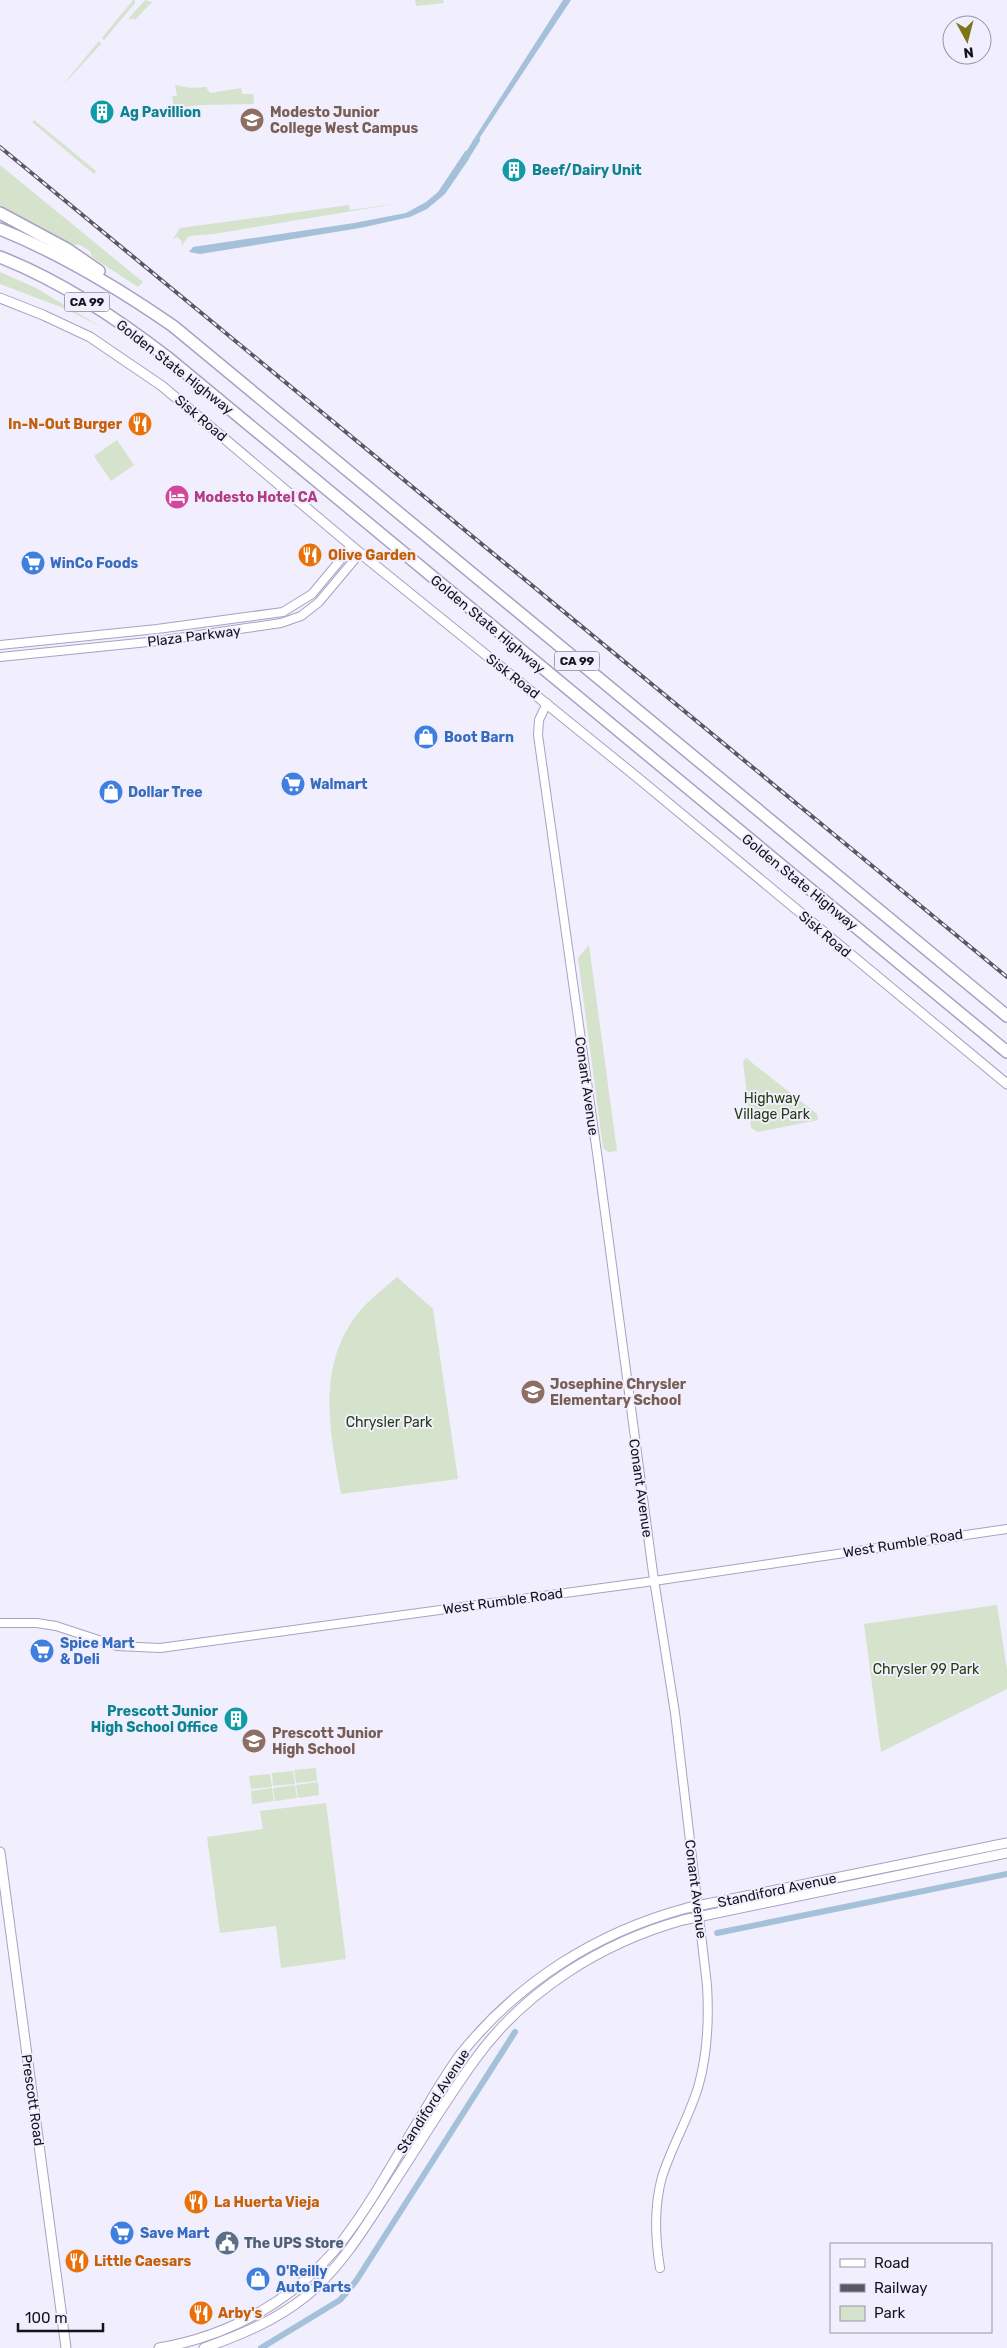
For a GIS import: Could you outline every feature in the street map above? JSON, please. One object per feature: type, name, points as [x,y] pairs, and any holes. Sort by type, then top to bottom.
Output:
[{"type":"highway","points":[[0,213],[86,260],[126,293]]},
{"type":"highway","name":"Golden State Highway","points":[[0,229],[82,268],[126,293],[173,326],[1007,1016]]},
{"type":"highway","name":"Golden State Highway","points":[[0,257],[79,296],[167,357],[1007,1052]]},
{"type":"highway","points":[[0,265],[36,280],[167,357]]},
{"type":"main road","name":"Sisk Road","points":[[0,298],[70,326],[109,349],[154,380],[360,553],[546,703],[1007,1084]]},
{"type":"main road","name":"Standiford Avenue","points":[[209,2346],[264,2324],[305,2297],[346,2255],[473,2062],[526,2004],[550,1984],[615,1945],[699,1911],[1007,1843]]},
{"type":"main road","name":"Prescott Road","points":[[0,1852],[66,2348]]},
{"type":"main road","name":"Standiford Avenue","points":[[159,2348],[209,2336],[258,2313],[291,2292],[325,2262],[352,2228],[450,2069],[476,2036],[520,1994],[583,1948],[652,1917],[699,1911],[1007,1853]]},
{"type":"main road","points":[[354,2244],[357,2232],[374,2204],[372,2197]]},
{"type":"main road","points":[[209,2346],[258,2319],[258,2313]]},
{"type":"street","name":"Plaza Parkway","points":[[0,645],[156,629],[283,612],[312,594],[352,546]]},
{"type":"street","name":"Plaza Parkway","points":[[0,657],[158,641],[280,624],[301,616],[320,602],[360,553]]},
{"type":"street","name":"Conant Avenue","points":[[546,703],[539,720],[538,735],[598,1160],[654,1581],[675,1713],[687,1825],[699,1911],[708,2004],[706,2050],[696,2092],[662,2177],[656,2225],[660,2268]]},
{"type":"street","name":"West Rumble Road","points":[[0,1624],[37,1623],[56,1626],[93,1640],[117,1646],[160,1648],[654,1581],[1007,1529]]},
{"type":"green space","points":[[133,0],[135,0],[135,3],[104,40],[102,38]]},
{"type":"green space","points":[[145,0],[152,2],[135,20],[133,18],[131,20],[129,18]]},
{"type":"green space","points":[[415,0],[443,0],[444,3],[416,6]]},
{"type":"green space","points":[[99,41],[101,44],[65,83],[66,81]]},
{"type":"green space","points":[[175,85],[191,88],[206,87],[210,93],[241,88],[242,94],[253,94],[254,104],[200,105],[174,108],[172,96],[177,96]]},
{"type":"green space","points":[[34,120],[96,171],[94,174],[32,122]]},
{"type":"green space","points":[[0,165],[143,282],[138,287],[92,257],[90,251],[80,245],[74,245],[0,206]]},
{"type":"green space","points":[[401,203],[214,234],[189,236],[181,246],[182,241],[177,237],[173,239],[180,228],[349,205],[350,210]]},
{"type":"green space","points":[[0,272],[36,288],[103,328],[66,309],[0,284]]},
{"type":"green space","points":[[117,440],[134,465],[111,481],[94,456]]},
{"type":"green space","points":[[589,945],[617,1151],[608,1152],[603,1148],[578,958]]},
{"type":"green space","name":"Highway Village Park","points":[[746,1058],[817,1114],[818,1120],[758,1132],[751,1128],[743,1062]]},
{"type":"green space","name":"Chrysler Park","points":[[397,1277],[433,1309],[458,1479],[341,1494],[331,1428],[330,1385],[334,1364],[340,1343],[356,1316],[372,1298]]},
{"type":"green space","name":"Chrysler 99 Park","points":[[997,1605],[1007,1670],[1007,1689],[881,1752],[864,1624]]},
{"type":"green space","points":[[316,1768],[317,1781],[296,1783],[294,1770]]},
{"type":"green space","points":[[293,1771],[295,1784],[273,1786],[272,1773]]},
{"type":"green space","points":[[270,1774],[272,1787],[251,1789],[249,1776]]},
{"type":"green space","points":[[318,1782],[319,1795],[298,1798],[296,1785]]},
{"type":"green space","points":[[295,1785],[297,1798],[275,1801],[273,1788]]},
{"type":"green space","points":[[272,1788],[274,1801],[252,1804],[251,1791]]},
{"type":"green space","points":[[326,1803],[346,1959],[281,1968],[276,1926],[220,1933],[207,1837],[263,1829],[260,1811]]},
{"type":"water","points":[[563,0],[571,0],[473,148],[472,142]]},
{"type":"water","points":[[466,150],[469,159],[445,194],[427,209],[410,217],[360,228],[200,254],[189,252],[193,247],[354,223],[406,213],[426,202],[438,192]]},
{"type":"waterway","points":[[465,159],[477,140]]},
{"type":"waterway","points":[[717,1933],[1007,1874]]},
{"type":"waterway","points":[[261,2348],[340,2300],[356,2281],[515,2032]]},
{"type":"railway","points":[[0,147],[1007,977]]},
{"type":"place","name":"Ag Pavillion","points":[[102,112]]},
{"type":"place","name":"Modesto Junior College West Campus","points":[[252,120]]},
{"type":"place","name":"Beef/Dairy Unit","points":[[514,170]]},
{"type":"place","name":"In-N-Out Burger","points":[[140,424]]},
{"type":"place","name":"Modesto Hotel CA","points":[[177,497]]},
{"type":"place","name":"Olive Garden","points":[[310,555]]},
{"type":"place","name":"WinCo Foods","points":[[33,563]]},
{"type":"place","name":"Boot Barn","points":[[426,737]]},
{"type":"place","name":"Walmart","points":[[293,784]]},
{"type":"place","name":"Dollar Tree","points":[[111,792]]},
{"type":"place","name":"Josephine Chrysler Elementary School","points":[[533,1392]]},
{"type":"place","name":"Spice Mart & Deli","points":[[42,1651]]},
{"type":"place","name":"Prescott Junior High School Office","points":[[236,1719]]},
{"type":"place","name":"Prescott Junior High School","points":[[254,1741]]},
{"type":"place","name":"La Huerta Vieja","points":[[196,2202]]},
{"type":"place","name":"Save Mart","points":[[122,2233]]},
{"type":"place","name":"The UPS Store","points":[[227,2243]]},
{"type":"place","name":"Little Caesars","points":[[77,2261]]},
{"type":"place","name":"O'Reilly Auto Parts","points":[[258,2279]]},
{"type":"place","name":"Arby's","points":[[201,2313]]}]
